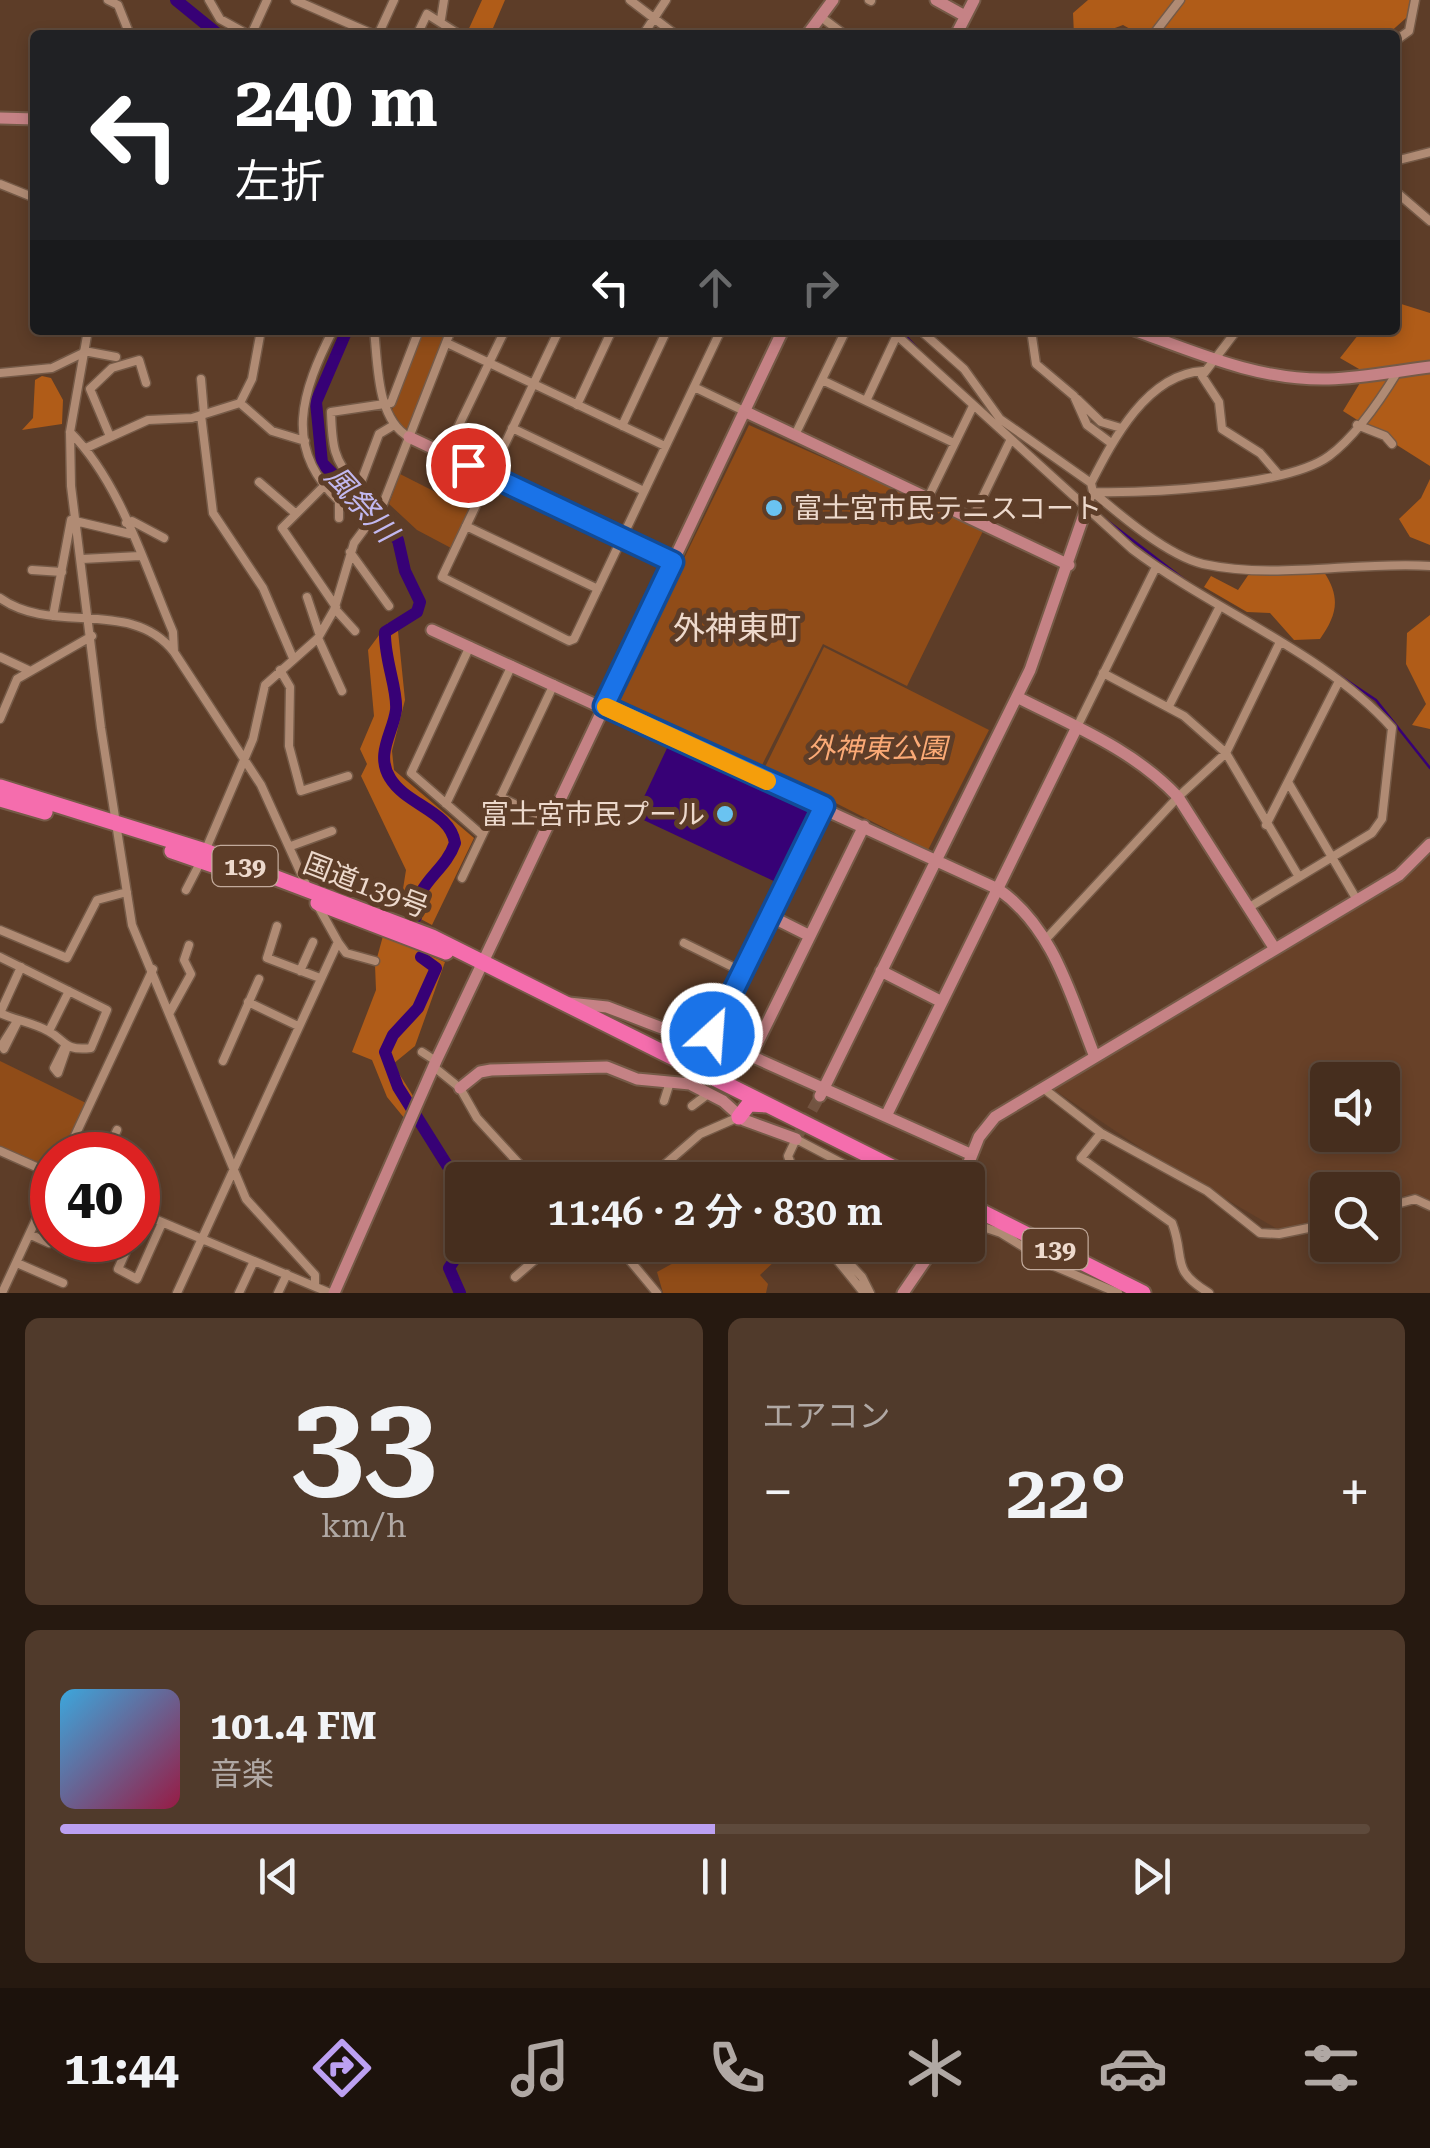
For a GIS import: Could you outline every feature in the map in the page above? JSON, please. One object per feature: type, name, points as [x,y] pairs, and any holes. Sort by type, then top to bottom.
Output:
[{"type":"highway","name":"国道139号","points":[[0,787],[432,936],[698,1067]]},
{"type":"highway","name":"国道139号","points":[[0,799],[117,829]]},
{"type":"highway","name":"139","points":[[698,1067],[882,1162]]},
{"type":"highway","points":[[739,1117],[753,1102],[771,1106]]},
{"type":"highway","name":"139","points":[[985,1214],[1143,1293]]},
{"type":"street","points":[[108,0],[118,4],[128,30]]},
{"type":"street","points":[[209,0],[220,20],[240,30]]},
{"type":"street","points":[[252,30],[267,0]]},
{"type":"street","points":[[295,0],[364,30]]},
{"type":"street","points":[[323,12],[328,0]]},
{"type":"street","points":[[379,30],[394,0]]},
{"type":"street","points":[[440,19],[444,0]]},
{"type":"street","points":[[630,0],[670,30]]},
{"type":"street","points":[[647,30],[666,0]]},
{"type":"street","points":[[936,0],[966,16]]},
{"type":"street","points":[[959,30],[974,0]]},
{"type":"street","points":[[1156,30],[1180,0]]},
{"type":"street","points":[[1400,37],[1408,31],[1416,0]]},
{"type":"street","points":[[811,30],[829,2]]},
{"type":"street","points":[[419,30],[427,14],[454,30]]},
{"type":"street","points":[[821,17],[839,30]]},
{"type":"street","points":[[0,118],[30,119]]},
{"type":"street","points":[[1400,160],[1430,152]]},
{"type":"street","points":[[0,184],[30,196]]},
{"type":"street","points":[[1400,195],[1430,221]]},
{"type":"street","points":[[87,335],[70,432],[76,522],[132,925],[246,1199],[315,1275],[315,1285]]},
{"type":"street","points":[[86,448],[109,434],[148,420],[202,414],[240,402],[252,379],[260,335]]},
{"type":"street","points":[[331,335],[304,389],[305,441],[313,472],[339,502],[339,518]]},
{"type":"street","points":[[375,335],[386,406],[394,426],[409,437],[673,562]]},
{"type":"street","points":[[386,406],[418,335]]},
{"type":"street","points":[[186,890],[246,760],[265,685],[319,636],[335,608],[350,552],[378,510],[450,335]]},
{"type":"street","points":[[446,454],[502,335]]},
{"type":"street","points":[[557,335],[442,576],[444,581],[534,624],[574,639],[718,335]]},
{"type":"street","points":[[578,405],[610,335]]},
{"type":"street","points":[[622,426],[665,335]]},
{"type":"street","points":[[160,1227],[162,1223],[332,1293],[435,1064],[781,335]]},
{"type":"street","points":[[796,435],[844,335]]},
{"type":"street","points":[[866,401],[893,335]]},
{"type":"street","points":[[896,335],[1086,509],[1156,567],[1366,699],[1392,728],[1382,818],[1372,832],[1248,908]]},
{"type":"street","points":[[926,335],[964,369],[1000,419],[1092,488],[1121,516],[1203,564],[1270,569],[1430,566]]},
{"type":"street","points":[[1030,335],[1036,364],[1101,422],[1121,428]]},
{"type":"street","points":[[1148,335],[1214,359],[1308,378],[1430,368]]},
{"type":"street","points":[[822,1092],[1017,697],[1112,443],[1133,412],[1186,372],[1203,371],[1232,335]]},
{"type":"street","points":[[446,343],[665,446]]},
{"type":"street","points":[[0,373],[52,368],[83,352],[116,356]]},
{"type":"street","points":[[109,434],[90,389],[112,368],[139,360],[146,383]]},
{"type":"street","points":[[1203,371],[1204,383],[1219,402],[1222,430],[1260,453],[1279,475]]},
{"type":"street","points":[[1092,488],[1122,494],[1279,475],[1329,456],[1398,371]]},
{"type":"street","points":[[201,379],[214,513],[264,588],[292,658]]},
{"type":"street","points":[[822,380],[954,443]]},
{"type":"street","points":[[694,387],[1069,565]]},
{"type":"street","points":[[1074,396],[1081,418],[1112,443]]},
{"type":"street","points":[[240,402],[272,432],[305,441]]},
{"type":"street","points":[[386,406],[331,412],[332,446],[338,466],[356,484],[361,482],[380,434],[394,426]]},
{"type":"street","points":[[928,498],[972,406]]},
{"type":"street","points":[[1358,425],[1385,436],[1392,444]]},
{"type":"street","points":[[512,428],[644,490]]},
{"type":"street","points":[[70,432],[86,448],[126,523],[173,632],[174,652]]},
{"type":"street","points":[[972,519],[1010,441]]},
{"type":"street","points":[[259,482],[294,512]]},
{"type":"street","points":[[323,487],[282,528],[335,608],[355,631]]},
{"type":"street","points":[[53,616],[71,520],[130,534]]},
{"type":"street","points":[[126,523],[132,521],[164,538]]},
{"type":"street","points":[[466,526],[598,589]]},
{"type":"street","points":[[350,552],[388,606]]},
{"type":"street","points":[[82,559],[140,556]]},
{"type":"street","points":[[886,1116],[1156,567]]},
{"type":"street","points":[[32,570],[62,572]]},
{"type":"street","points":[[307,597],[342,691]]},
{"type":"street","points":[[0,598],[28,615],[143,626],[162,637],[246,760],[338,942],[346,953],[374,960]]},
{"type":"street","points":[[1169,706],[1219,608]]},
{"type":"street","points":[[432,630],[824,806],[998,889],[1018,905],[1046,939],[1095,1058]]},
{"type":"street","points":[[0,719],[16,679],[92,636]]},
{"type":"street","points":[[1046,939],[1178,797],[1226,753],[1278,644]]},
{"type":"street","points":[[470,646],[411,773],[482,835]]},
{"type":"street","points":[[0,657],[28,670]]},
{"type":"street","points":[[446,804],[512,665]]},
{"type":"street","points":[[280,670],[290,687],[289,746],[301,791],[348,776]]},
{"type":"street","points":[[1104,673],[1169,706],[1226,753],[1299,877]]},
{"type":"street","points":[[1266,825],[1339,681]]},
{"type":"street","points":[[462,878],[554,684]]},
{"type":"street","points":[[1017,697],[1126,752],[1178,797],[1274,950]]},
{"type":"street","points":[[1288,782],[1357,900]]},
{"type":"street","points":[[500,797],[550,821]]},
{"type":"street","points":[[712,1034],[824,806]]},
{"type":"street","points":[[751,1056],[864,826]]},
{"type":"street","points":[[291,846],[332,831]]},
{"type":"street","points":[[968,1162],[996,1117],[1410,868],[1429,849]]},
{"type":"street","points":[[0,930],[67,958],[97,900],[128,892]]},
{"type":"street","points":[[770,916],[810,936]]},
{"type":"street","points":[[277,926],[267,958],[320,978]]},
{"type":"street","points":[[300,971],[313,942]]},
{"type":"street","points":[[177,1293],[338,942]]},
{"type":"street","points":[[684,944],[743,972]]},
{"type":"street","points":[[170,1012],[191,974],[184,960],[188,946]]},
{"type":"street","points":[[0,957],[21,967],[70,991],[108,1010],[91,1048],[66,1046],[49,1031],[0,1013],[21,967]]},
{"type":"street","points":[[77,1132],[152,969]]},
{"type":"street","points":[[881,971],[942,1002]]},
{"type":"street","points":[[223,1061],[258,979]]},
{"type":"street","points":[[49,1031],[70,991]]},
{"type":"street","points":[[248,1002],[298,1026]]},
{"type":"street","points":[[569,1003],[607,1007],[662,1028],[712,1034]]},
{"type":"street","points":[[712,1034],[713,1038],[822,1092],[970,1154]]},
{"type":"street","points":[[422,1052],[460,1088],[477,1118],[517,1162]]},
{"type":"street","points":[[460,1088],[480,1072],[490,1070],[607,1067],[637,1079],[690,1084],[739,1117],[796,1139],[840,1162]]},
{"type":"street","points":[[698,1067],[739,1096],[739,1117]]},
{"type":"street","points":[[664,1101],[670,1082]]},
{"type":"street","points":[[1043,1088],[1101,1133],[1207,1191],[1260,1233],[1280,1234],[1310,1228]]},
{"type":"street","points":[[692,1106],[708,1094]]},
{"type":"street","points":[[668,1162],[700,1134],[739,1117]]},
{"type":"street","points":[[1101,1133],[1081,1158],[1172,1222],[1178,1266],[1190,1283],[1209,1293]]},
{"type":"street","points":[[790,1162],[788,1156],[796,1139]]},
{"type":"street","points":[[0,1151],[30,1164]]},
{"type":"street","points":[[1400,1203],[1415,1199],[1430,1206]]},
{"type":"street","points":[[985,1228],[1054,1266],[1118,1293]]},
{"type":"street","points":[[2,1293],[30,1235]]},
{"type":"street","points":[[239,1293],[254,1261]]},
{"type":"street","points":[[121,1262],[118,1270],[136,1279],[144,1262]]},
{"type":"street","points":[[515,1277],[532,1262]]},
{"type":"street","points":[[631,1262],[657,1293]]},
{"type":"street","points":[[846,1262],[862,1277],[867,1293]]},
{"type":"street","points":[[903,1293],[924,1262]]},
{"type":"street","points":[[17,1263],[63,1284]]},
{"type":"street","points":[[0,1270],[11,1275]]},
{"type":"street","points":[[278,1293],[287,1274]]},
{"type":"street","points":[[1096,1282],[1098,1293]]},
{"type":"shaded area","points":[[482,0],[505,0],[492,30],[468,30]]},
{"type":"shaded area","points":[[1088,0],[1414,0],[1415,10],[1393,30],[1132,30],[1123,25],[1110,30],[1074,30],[1073,13]]},
{"type":"shaded area","points":[[1400,304],[1430,313],[1430,466],[1343,411],[1366,373],[1340,358],[1358,335],[1400,335]]},
{"type":"shaded area","points":[[42,376],[51,378],[63,400],[62,424],[22,430],[33,418],[35,380]]},
{"type":"shaded area","points":[[1430,479],[1430,545],[1410,537],[1399,519],[1421,498]]},
{"type":"shaded area","points":[[1251,571],[1324,572],[1333,590],[1335,606],[1320,639],[1294,640],[1270,613],[1247,612],[1204,587],[1211,576],[1238,590]]},
{"type":"shaded area","points":[[1430,615],[1430,729],[1412,725],[1426,704],[1406,664],[1407,633]]},
{"type":"shaded area","points":[[388,623],[398,631],[405,700],[392,751],[394,770],[474,838],[432,925],[400,908],[406,870],[361,776],[367,764],[360,749],[374,716],[368,650]]},
{"type":"shaded area","name":"富士宮市民プール","points":[[669,744],[814,810],[780,884],[635,816]]},
{"type":"shaded area","points":[[1430,854],[1430,1204],[1411,1194],[1400,1197],[1400,1172],[1310,1172],[1310,1222],[1279,1230],[1157,1159],[1053,1089]]},
{"type":"shaded area","points":[[383,936],[445,962],[415,1046],[393,1064],[415,1099],[405,1119],[387,1097],[372,1060],[352,1052],[376,990],[375,965]]},
{"type":"green space","points":[[421,335],[445,335],[409,429],[403,428],[392,410]]},
{"type":"green space","points":[[749,425],[984,529],[907,686],[823,644],[762,765],[616,698]]},
{"type":"green space","points":[[400,474],[471,510],[451,548],[417,530],[389,504]]},
{"type":"green space","name":"外神東公園","points":[[824,647],[989,730],[928,850],[765,767]]},
{"type":"green space","points":[[0,1061],[86,1103],[72,1132],[30,1132],[30,1159],[0,1146]]},
{"type":"green space","points":[[675,1262],[774,1262],[760,1275],[768,1284],[766,1293],[663,1293],[657,1272]]},
{"type":"waterway","name":"風祭川","points":[[176,0],[213,30]]},
{"type":"waterway","name":"風祭川","points":[[345,335],[316,402],[322,463],[398,540],[405,571],[420,602],[417,612],[385,632],[396,710],[384,760],[397,787],[445,823],[455,843],[420,895],[416,917]]},
{"type":"waterway","points":[[905,335],[917,348]]},
{"type":"waterway","points":[[1097,513],[1186,581]]},
{"type":"waterway","points":[[1325,666],[1376,700],[1430,768]]},
{"type":"waterway","name":"風祭川","points":[[421,957],[436,968],[418,1008],[393,1035],[385,1052],[398,1087],[445,1162]]},
{"type":"waterway","name":"風祭川","points":[[453,1262],[449,1268],[460,1293]]},
{"type":"tunnel","points":[[796,1139],[820,1096]]},
{"type":"slow traffic","points":[[606,707],[767,781]]},
{"type":"place","name":"富士宮市民テニスコート","points":[[774,508]]},
{"type":"place","name":"富士宮市民プール","points":[[725,814]]},
{"type":"district","name":"外神東町","points":[[737,628]]},
{"type":"route","points":[[468,465],[673,562],[604,706],[824,806],[712,1034]]}]
